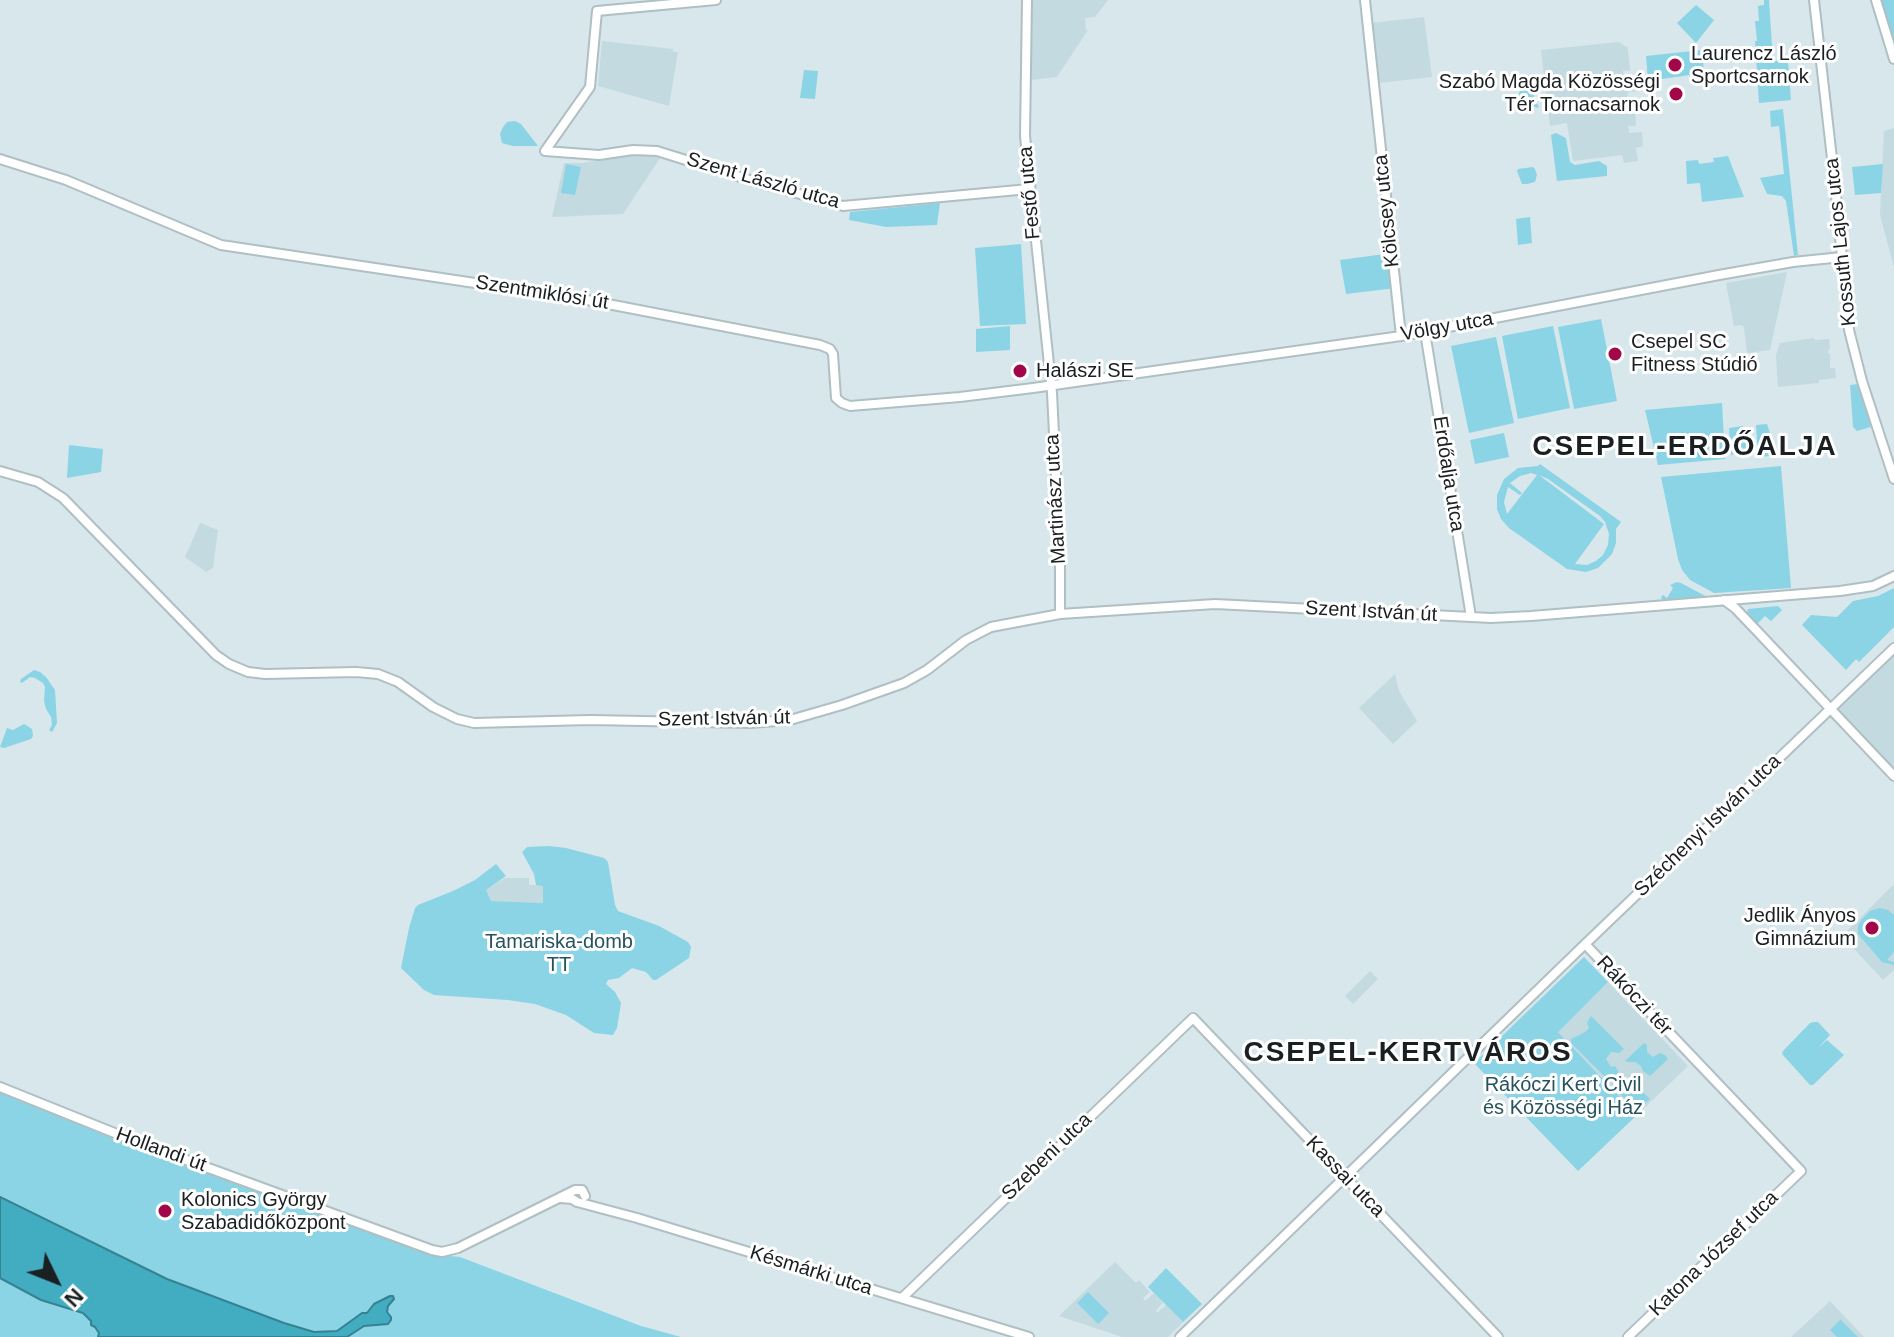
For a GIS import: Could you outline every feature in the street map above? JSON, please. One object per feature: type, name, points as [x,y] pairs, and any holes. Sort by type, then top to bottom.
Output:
[{"type":"street","points":[[556,152],[559,131],[590,87],[597,11],[716,0]]},
{"type":"street","name":"Festő utca","points":[[1027,0],[1025,136],[1050,385]]},
{"type":"street","name":"Kölcsey utca","points":[[1365,0],[1401,336]]},
{"type":"street","name":"Kossuth Lajos utca","points":[[1814,0],[1849,330],[1894,479]]},
{"type":"street","points":[[1876,0],[1894,59]]},
{"type":"street","name":"Szent László utca","points":[[559,131],[545,151],[599,155],[633,150],[657,151],[843,206],[1029,189]]},
{"type":"street","name":"Szentmiklósi út","points":[[0,159],[66,180],[221,245],[582,299],[826,346],[833,354],[836,398],[850,406],[960,397],[1050,385]]},
{"type":"street","name":"Völgy utca","points":[[1050,385],[1401,336],[1719,275],[1842,257]]},
{"type":"street","name":"Erdőalja utca","points":[[1425,332],[1471,617]]},
{"type":"street","name":"Martinász utca","points":[[1050,385],[1060,558],[1060,614]]},
{"type":"street","name":"Szent István út","points":[[0,471],[38,482],[63,498],[216,655],[229,664],[248,672],[265,674],[378,674],[398,682],[433,707],[457,719],[474,723],[590,720],[750,723],[790,720],[904,683],[927,670],[966,640],[991,627],[1060,614],[1215,604],[1491,618],[1860,589],[1894,576]]},
{"type":"street","points":[[1746,620],[1743,605],[1753,597]]},
{"type":"street","points":[[1724,600],[1894,776]]},
{"type":"street","name":"Széchenyi István utca","points":[[1585,944],[1894,648]]},
{"type":"street","name":"Rákóczi tér","points":[[1345,1177],[1585,944],[1801,1171]]},
{"type":"street","name":"Kassai utca","points":[[1193,1018],[1498,1337]]},
{"type":"street","name":"Szebeni utca","points":[[902,1298],[1193,1018]]},
{"type":"street","name":"Hollandi út","points":[[0,1087],[132,1140],[418,1246],[442,1252],[458,1248],[556,1199]]},
{"type":"street","name":"Katona József utca","points":[[1628,1337],[1801,1171]]},
{"type":"street","points":[[1180,1337],[1345,1177]]},
{"type":"street","name":"Késmárki utca","points":[[556,1199],[578,1197],[593,1205],[1029,1337]]},
{"type":"shaded area","points":[[1032,0],[1108,0],[1095,17],[1085,18],[1088,30],[1057,77],[1032,80]]},
{"type":"shaded area","points":[[1424,17],[1432,77],[1379,83],[1372,23]]},
{"type":"shaded area","points":[[602,41],[678,52],[669,106],[598,86]]},
{"type":"shaded area","points":[[1619,42],[1628,48],[1630,70],[1623,71],[1624,78],[1636,77],[1638,91],[1628,92],[1628,105],[1621,106],[1622,113],[1635,112],[1636,126],[1628,126],[1629,133],[1642,132],[1643,146],[1636,148],[1638,161],[1624,163],[1622,155],[1573,161],[1567,123],[1550,126],[1541,50]]},
{"type":"shaded area","points":[[1894,128],[1894,267],[1880,215],[1884,131]]},
{"type":"shaded area","points":[[636,154],[660,158],[623,214],[552,217],[564,163]]},
{"type":"shaded area","points":[[1787,272],[1770,350],[1747,353],[1744,327],[1734,326],[1726,283]]},
{"type":"shaded area","points":[[1829,339],[1830,368],[1835,368],[1836,378],[1778,387],[1776,355],[1780,343]]},
{"type":"shaded area","points":[[200,523],[218,530],[213,568],[206,572],[185,557]]},
{"type":"shaded area","points":[[1894,642],[1894,782],[1823,709]]},
{"type":"shaded area","points":[[1395,674],[1399,691],[1417,721],[1393,744],[1359,708]]},
{"type":"shaded area","points":[[505,878],[529,878],[529,885],[543,885],[543,903],[491,901],[486,890]]},
{"type":"shaded area","name":"Jedlik Ányos Gimnázium","points":[[1894,884],[1894,970],[1883,980],[1842,936]]},
{"type":"shaded area","points":[[1370,971],[1378,979],[1353,1004],[1345,996]]},
{"type":"shaded area","points":[[1608,982],[1688,1066],[1637,1115],[1557,1031]]},
{"type":"shaded area","points":[[0,1197],[167,1279],[284,1323],[314,1332],[337,1331],[362,1313],[367,1313],[374,1304],[393,1296],[387,1312],[391,1320],[388,1324],[364,1326],[347,1337],[98,1337],[99,1333],[83,1313],[41,1300],[0,1278]]},
{"type":"shaded area","points":[[1115,1262],[1150,1292],[1143,1298],[1145,1301],[1154,1293],[1163,1303],[1156,1310],[1157,1313],[1166,1305],[1183,1322],[1168,1337],[1122,1337],[1059,1316]]},
{"type":"shaded area","points":[[1830,1301],[1864,1337],[1791,1337]]},
{"type":"green space","points":[[1764,0],[1769,0],[1773,61],[1788,60],[1791,100],[1759,103],[1755,21],[1759,21],[1758,6],[1764,5]]},
{"type":"green space","points":[[1880,0],[1894,0],[1894,45],[1889,28]]},
{"type":"green space","points":[[1696,5],[1714,20],[1696,43],[1677,23]]},
{"type":"green space","name":"Laurencz László Sportcsarnok","points":[[1702,50],[1704,73],[1648,81],[1646,56]]},
{"type":"green space","points":[[804,70],[818,71],[815,99],[800,98]]},
{"type":"green space","points":[[1527,78],[1539,108],[1526,105],[1515,108],[1522,83]]},
{"type":"green space","points":[[1783,109],[1798,255],[1794,256],[1786,201],[1782,196],[1767,194],[1760,178],[1784,174],[1779,126],[1771,127],[1770,111]]},
{"type":"green space","points":[[515,121],[538,146],[502,143],[500,134],[503,127],[507,122]]},
{"type":"green space","points":[[1556,133],[1566,138],[1570,162],[1575,165],[1599,161],[1607,166],[1607,176],[1557,181],[1551,135]]},
{"type":"green space","points":[[1728,156],[1744,197],[1702,202],[1700,183],[1687,184],[1686,161],[1698,160],[1699,164]]},
{"type":"green space","points":[[566,164],[581,167],[575,195],[561,193]]},
{"type":"green space","points":[[1883,164],[1881,193],[1855,195],[1852,167]]},
{"type":"green space","points":[[1533,167],[1537,175],[1535,182],[1522,184],[1518,169]]},
{"type":"green space","points":[[940,203],[937,225],[886,227],[849,220],[850,212]]},
{"type":"green space","points":[[1530,217],[1532,243],[1518,245],[1516,219]]},
{"type":"green space","points":[[1021,244],[1026,324],[980,326],[975,248]]},
{"type":"green space","points":[[1392,253],[1396,288],[1346,294],[1340,260]]},
{"type":"green space","points":[[1601,319],[1617,401],[1574,409],[1558,327]]},
{"type":"green space","points":[[1010,326],[1010,350],[976,352],[976,329]]},
{"type":"green space","points":[[1553,326],[1570,408],[1518,419],[1502,336]]},
{"type":"green space","points":[[1496,337],[1514,423],[1469,433],[1451,346]]},
{"type":"green space","points":[[1858,384],[1871,427],[1857,431],[1853,427],[1850,385]]},
{"type":"green space","points":[[1722,403],[1725,459],[1658,465],[1645,410]]},
{"type":"green space","points":[[1767,424],[1777,455],[1761,457],[1758,456],[1756,425]]},
{"type":"green space","points":[[1743,426],[1747,452],[1731,455],[1729,428]]},
{"type":"green space","points":[[1504,433],[1509,457],[1475,464],[1470,440]]},
{"type":"green space","points":[[69,445],[103,449],[101,472],[67,478]]},
{"type":"green space","points":[[1540,464],[1621,522],[1616,529],[1612,554],[1598,568],[1586,572],[1567,569],[1501,519],[1497,495],[1504,479],[1518,468]],"holes":[[[1531,473],[1537,475],[1507,514],[1504,502],[1508,487],[1520,495],[1522,493],[1510,483]],[[1539,475],[1605,522],[1609,534],[1608,545],[1596,561],[1587,565],[1575,564],[1604,524]]]},
{"type":"green space","points":[[1781,466],[1791,588],[1714,593],[1690,580],[1678,559],[1661,477]]},
{"type":"green space","points":[[1677,582],[1711,599],[1664,604],[1661,597],[1667,598],[1673,588],[1670,585]]},
{"type":"green space","points":[[1894,588],[1894,627],[1859,662],[1856,659],[1846,670],[1802,625],[1811,615],[1837,617],[1853,601],[1878,596]]},
{"type":"green space","points":[[1778,606],[1782,610],[1771,621],[1765,616],[1757,624],[1747,612],[1748,609]]},
{"type":"green space","points":[[34,670],[46,677],[55,690],[57,723],[52,732],[49,730],[51,717],[44,701],[43,683],[30,677],[20,682]]},
{"type":"green space","points":[[24,724],[32,729],[31,739],[0,747],[7,728],[13,730]]},
{"type":"green space","name":"Tamariska-domb TT","points":[[549,846],[604,858],[608,862],[618,911],[659,926],[688,942],[691,947],[689,958],[656,980],[646,972],[632,968],[619,978],[608,980],[606,984],[621,1003],[613,1035],[594,1033],[566,1015],[535,1004],[434,995],[424,990],[401,968],[415,908],[475,880],[496,864],[506,876],[486,890],[491,901],[543,903],[543,886],[536,885],[534,874],[522,852],[527,847]]},
{"type":"green space","points":[[1879,908],[1894,915],[1894,952],[1887,960],[1894,962],[1894,965],[1882,962],[1858,934],[1862,919]]},
{"type":"green space","name":"Rákóczi Kert Civil és Közösségi Ház","points":[[1584,957],[1608,982],[1558,1032],[1637,1115],[1578,1171],[1474,1063]]},
{"type":"green space","points":[[1591,1016],[1624,1049],[1619,1053],[1611,1052],[1606,1059],[1618,1071],[1617,1077],[1609,1081],[1571,1043],[1571,1039],[1589,1028],[1587,1023]]},
{"type":"green space","points":[[1818,1022],[1830,1035],[1818,1048],[1827,1040],[1844,1055],[1810,1085],[1782,1054],[1810,1023]]},
{"type":"green space","points":[[1644,1043],[1653,1057],[1660,1053],[1668,1059],[1650,1076],[1635,1062],[1625,1061]]},
{"type":"green space","points":[[1632,1082],[1650,1099],[1637,1111],[1614,1088]]},
{"type":"green space","points":[[0,1088],[433,1254],[460,1257],[641,1326],[681,1337],[347,1337],[364,1326],[380,1324],[392,1302],[390,1296],[337,1331],[314,1332],[284,1323],[167,1279],[0,1197]]},
{"type":"green space","points":[[1166,1268],[1202,1304],[1183,1322],[1148,1287]]},
{"type":"green space","points":[[0,1278],[41,1300],[83,1313],[92,1321],[98,1337],[0,1337]]},
{"type":"green space","points":[[1088,1292],[1109,1313],[1098,1324],[1077,1303]]},
{"type":"green space","points":[[1841,1319],[1858,1337],[1837,1337],[1830,1330]]},
{"type":"place","name":"Laurencz László Sportcsarnok","points":[[1675,65]]},
{"type":"place","name":"Szabó Magda Közösségi Tér Tornacsarnok","points":[[1676,94]]},
{"type":"place","name":"Csepel SC Fitness Stúdió","points":[[1615,354]]},
{"type":"place","name":"Halászi SE","points":[[1020,371]]},
{"type":"place","name":"Jedlik Ányos Gimnázium","points":[[1872,928]]},
{"type":"place","name":"Kolonics György Szabadidőközpont","points":[[165,1211]]},
{"type":"district","name":"CSEPEL-ERDŐALJA","points":[[1685,447]]},
{"type":"district","name":"CSEPEL-KERTVÁROS","points":[[1408,1053]]}]
